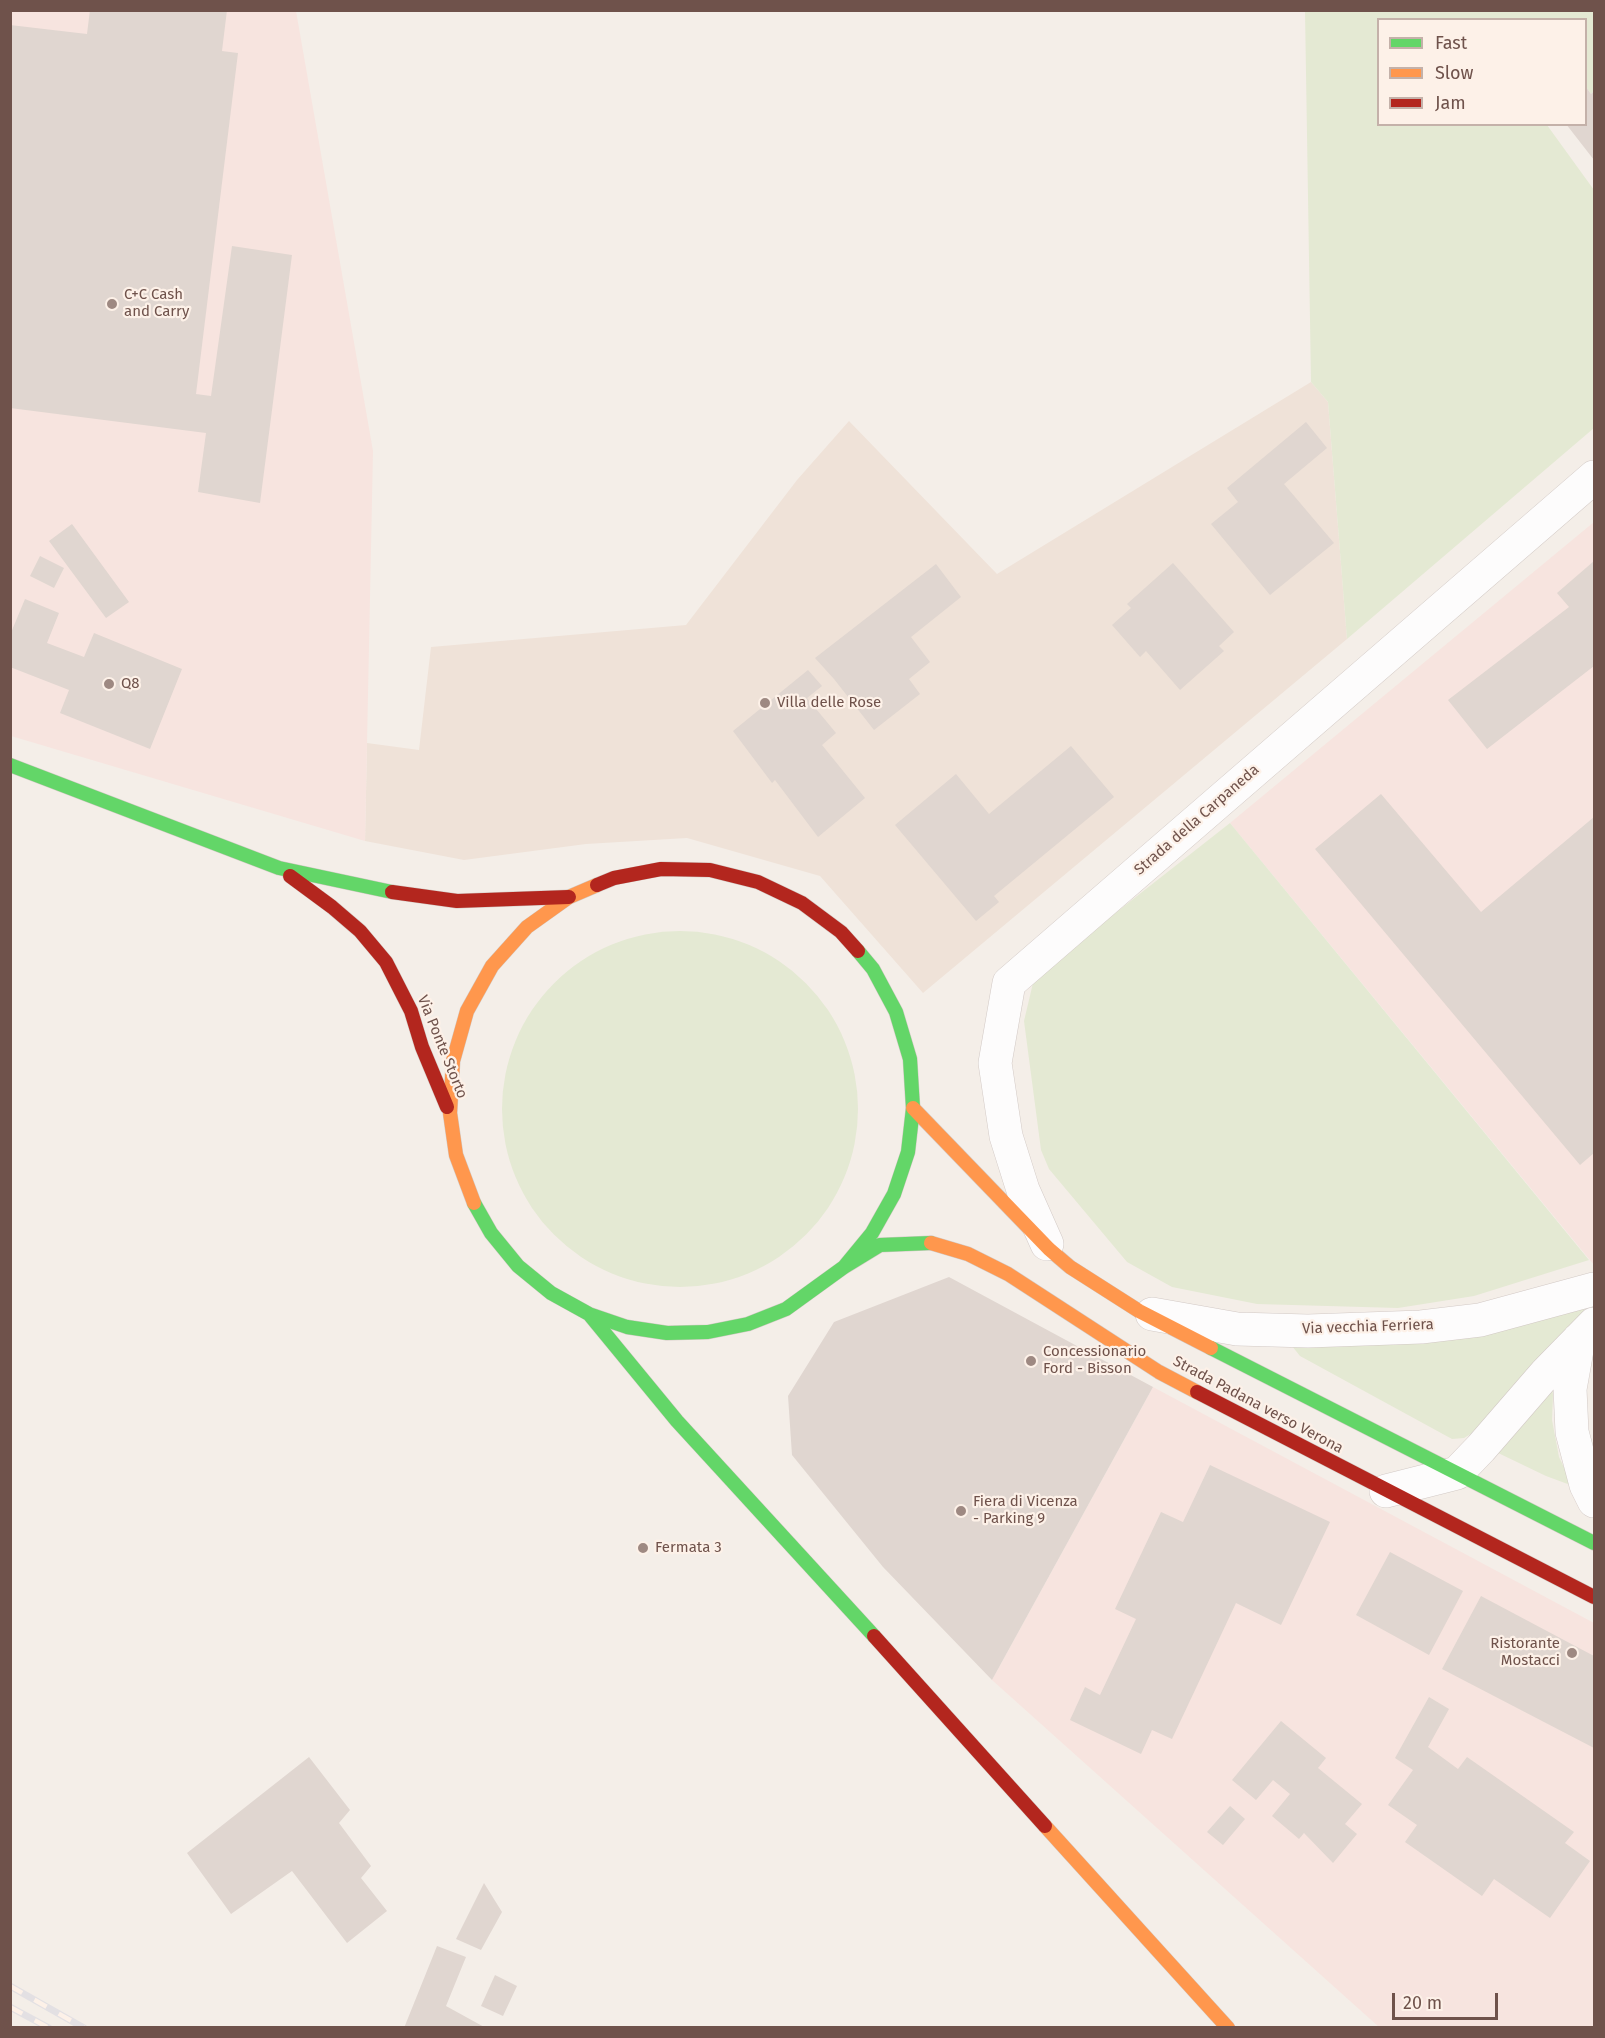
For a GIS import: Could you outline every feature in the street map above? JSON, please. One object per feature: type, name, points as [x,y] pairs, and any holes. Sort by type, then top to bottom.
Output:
[{"type":"main road","name":"Via Ponte Storto","points":[[10,765],[279,868],[387,891],[457,901],[569,897]]},
{"type":"main road","name":"Via Ponte Storto","points":[[279,868],[360,931],[386,962],[411,1011],[450,1113]]},
{"type":"main road","name":"Strada Padana verso Verona","points":[[844,1267],[872,1233],[894,1194],[908,1152],[913,1108],[909,1059],[896,1012],[873,969],[841,932],[802,903],[758,882],[710,870],[661,869],[614,878],[569,897],[527,927],[492,966],[467,1011],[453,1061],[450,1113],[456,1155],[470,1196],[491,1233],[518,1266],[551,1293],[589,1314],[627,1327],[667,1333],[708,1332],[748,1324],[786,1309],[844,1267],[880,1245],[927,1242],[968,1254],[1008,1274],[1159,1372],[1594,1597]]},
{"type":"main road","name":"Strada Padana verso Verona","points":[[913,1108],[1049,1249],[1070,1267],[1139,1311],[1594,1543]]},
{"type":"main road","points":[[589,1314],[677,1421],[1228,2028]]},
{"type":"street","name":"Strada della Carpaneda","points":[[1049,1249],[1023,1190],[1005,1136],[995,1063],[1009,983],[1594,477]]},
{"type":"street","name":"Via vecchia Ferriera","points":[[1139,1311],[1237,1329],[1308,1331],[1421,1327],[1480,1320],[1583,1293],[1594,1288]]},
{"type":"street","points":[[1386,1491],[1456,1473],[1586,1332]]},
{"type":"street","points":[[1586,1332],[1570,1389],[1572,1432],[1586,1485],[1594,1501]]},
{"type":"shaded area","points":[[10,11],[296,11],[373,451],[365,841],[11,736]]},
{"type":"shaded area","points":[[1311,382],[1328,402],[1347,639],[923,993],[820,876],[687,838],[586,844],[464,860],[365,841],[367,743],[419,750],[431,647],[686,625],[797,480],[849,421],[997,574]]},
{"type":"shaded area","points":[[1594,522],[1594,1265],[1230,823]]},
{"type":"shaded area","points":[[1153,1387],[1594,1623],[1594,2027],[1379,2027],[992,1680]]},
{"type":"green space","points":[[1305,11],[1594,11],[1594,91],[1591,94],[1587,88],[1587,18],[1377,18],[1377,126],[1548,126],[1594,190],[1594,428],[1347,639],[1328,402],[1311,382]]},
{"type":"green space","points":[[1230,823],[1589,1260],[1474,1296],[1398,1308],[1257,1304],[1172,1287],[1127,1262],[1049,1169],[1041,1150],[1024,1021],[1033,983],[1053,962]]},
{"type":"green space","points":[[680,931],[715,934],[748,944],[779,961],[806,983],[828,1010],[845,1041],[855,1074],[858,1109],[855,1144],[845,1177],[828,1208],[806,1235],[779,1257],[748,1274],[715,1284],[680,1287],[645,1284],[612,1274],[581,1257],[554,1235],[532,1208],[515,1177],[505,1144],[502,1109],[505,1074],[515,1041],[532,1010],[554,983],[581,961],[612,944],[645,934]]},
{"type":"green space","points":[[1588,1304],[1474,1432],[1464,1438],[1452,1439],[1300,1356],[1292,1346],[1311,1344],[1390,1345],[1445,1339]]},
{"type":"green space","points":[[1552,1386],[1552,1420],[1559,1457],[1573,1486],[1494,1451]]},
{"type":"building","points":[[90,10],[227,10],[222,51],[238,53],[196,394],[211,396],[232,246],[292,255],[260,503],[198,492],[206,433],[10,408],[10,25],[87,34]]},
{"type":"building","points":[[1587,88],[1591,94],[1594,91],[1594,160],[1568,126],[1587,126]]},
{"type":"building","points":[[1306,422],[1327,448],[1284,484],[1334,543],[1270,595],[1211,524],[1238,502],[1227,488]]},
{"type":"building","points":[[72,524],[129,602],[106,618],[49,541]]},
{"type":"building","points":[[40,556],[64,568],[54,588],[30,576]]},
{"type":"building","points":[[1594,561],[1594,666],[1487,749],[1448,700],[1569,607],[1557,593]]},
{"type":"building","points":[[1173,563],[1234,632],[1219,646],[1224,651],[1180,690],[1146,651],[1140,657],[1112,625],[1131,608],[1127,604]]},
{"type":"building","points":[[936,564],[961,597],[911,637],[930,662],[909,679],[920,694],[874,730],[815,658]]},
{"type":"building","points":[[25,599],[59,613],[47,643],[84,657],[94,633],[182,669],[150,749],[60,713],[69,690],[10,667],[10,635]]},
{"type":"building","points":[[808,670],[822,686],[807,698],[836,733],[822,745],[865,798],[818,837],[775,780],[772,783],[733,731]]},
{"type":"building","points":[[1071,746],[1114,797],[994,896],[999,902],[976,921],[895,825],[956,774],[989,814]]},
{"type":"building","points":[[1381,794],[1481,912],[1594,817],[1594,1153],[1580,1165],[1315,849]]},
{"type":"building","name":"Fiera di Vicenza - Parking 9","points":[[949,1277],[1153,1387],[992,1680],[883,1567],[792,1455],[788,1396],[834,1322]]},
{"type":"building","points":[[1210,1465],[1330,1522],[1281,1625],[1236,1603],[1172,1739],[1152,1730],[1141,1754],[1070,1720],[1085,1687],[1100,1695],[1136,1619],[1115,1609],[1161,1512],[1183,1522]]},
{"type":"building","points":[[1390,1552],[1463,1591],[1429,1655],[1356,1615]]},
{"type":"building","points":[[1481,1596],[1594,1656],[1594,1748],[1442,1669]]},
{"type":"building","points":[[1429,1697],[1449,1709],[1428,1747],[1458,1769],[1467,1757],[1574,1832],[1565,1843],[1590,1861],[1550,1918],[1494,1879],[1482,1896],[1405,1842],[1417,1825],[1388,1805],[1413,1770],[1395,1758]]},
{"type":"building","points":[[1281,1721],[1326,1758],[1318,1768],[1362,1804],[1345,1824],[1357,1834],[1333,1863],[1304,1833],[1299,1839],[1272,1816],[1290,1794],[1273,1780],[1256,1800],[1232,1780]]},
{"type":"building","points":[[309,1757],[350,1810],[339,1823],[371,1866],[361,1878],[387,1911],[347,1943],[292,1871],[231,1914],[187,1853]]},
{"type":"building","points":[[1230,1806],[1245,1819],[1223,1845],[1207,1832]]},
{"type":"building","points":[[484,1883],[502,1912],[481,1950],[456,1939]]},
{"type":"building","points":[[437,1946],[466,1957],[446,2006],[486,2028],[404,2028]]},
{"type":"building","points":[[495,1975],[517,1986],[503,2016],[481,2006]]},
{"type":"railway","points":[[10,1986],[84,2028]]},
{"type":"railway","points":[[10,2007],[49,2028]]},
{"type":"traffic: fast","points":[[10,765],[279,868],[392,892]]},
{"type":"traffic: fast","points":[[844,1267],[872,1233],[894,1194],[908,1152],[913,1108],[910,1059],[896,1012],[873,969],[858,951]]},
{"type":"traffic: fast","points":[[474,1203],[491,1233],[518,1266],[551,1293],[589,1314],[627,1327],[667,1333],[708,1332],[748,1324],[786,1309],[844,1267],[880,1245],[931,1243]]},
{"type":"traffic: fast","points":[[589,1314],[677,1421],[874,1636]]},
{"type":"traffic: fast","points":[[1211,1348],[1594,1543]]},
{"type":"traffic: slow","points":[[474,1203],[456,1155],[450,1113],[453,1061],[467,1011],[492,966],[527,927],[569,897],[597,885]]},
{"type":"traffic: slow","points":[[913,1108],[1049,1249],[1070,1267],[1139,1311],[1211,1348]]},
{"type":"traffic: slow","points":[[931,1243],[968,1254],[1008,1274],[1159,1372],[1197,1392]]},
{"type":"traffic: slow","points":[[1045,1826],[1228,2028]]},
{"type":"traffic: jam","points":[[597,885],[614,878],[661,869],[710,870],[758,882],[802,903],[841,932],[858,951]]},
{"type":"traffic: jam","points":[[290,876],[360,931],[386,962],[411,1011],[422,1047],[447,1107]]},
{"type":"traffic: jam","points":[[392,892],[457,901],[569,897]]},
{"type":"traffic: jam","points":[[1197,1392],[1594,1597]]},
{"type":"traffic: jam","points":[[874,1636],[1045,1826]]},
{"type":"place","name":"C+C Cash and Carry","points":[[112,304]]},
{"type":"place","name":"Q8","points":[[109,684]]},
{"type":"place","name":"Villa delle Rose","points":[[765,703]]},
{"type":"place","name":"Concessionario Ford - Bisson","points":[[1031,1361]]},
{"type":"place","name":"Fiera di Vicenza - Parking 9","points":[[961,1511]]},
{"type":"place","name":"Fermata 3","points":[[643,1548]]},
{"type":"place","name":"Ristorante Mostacci","points":[[1572,1653]]}]
